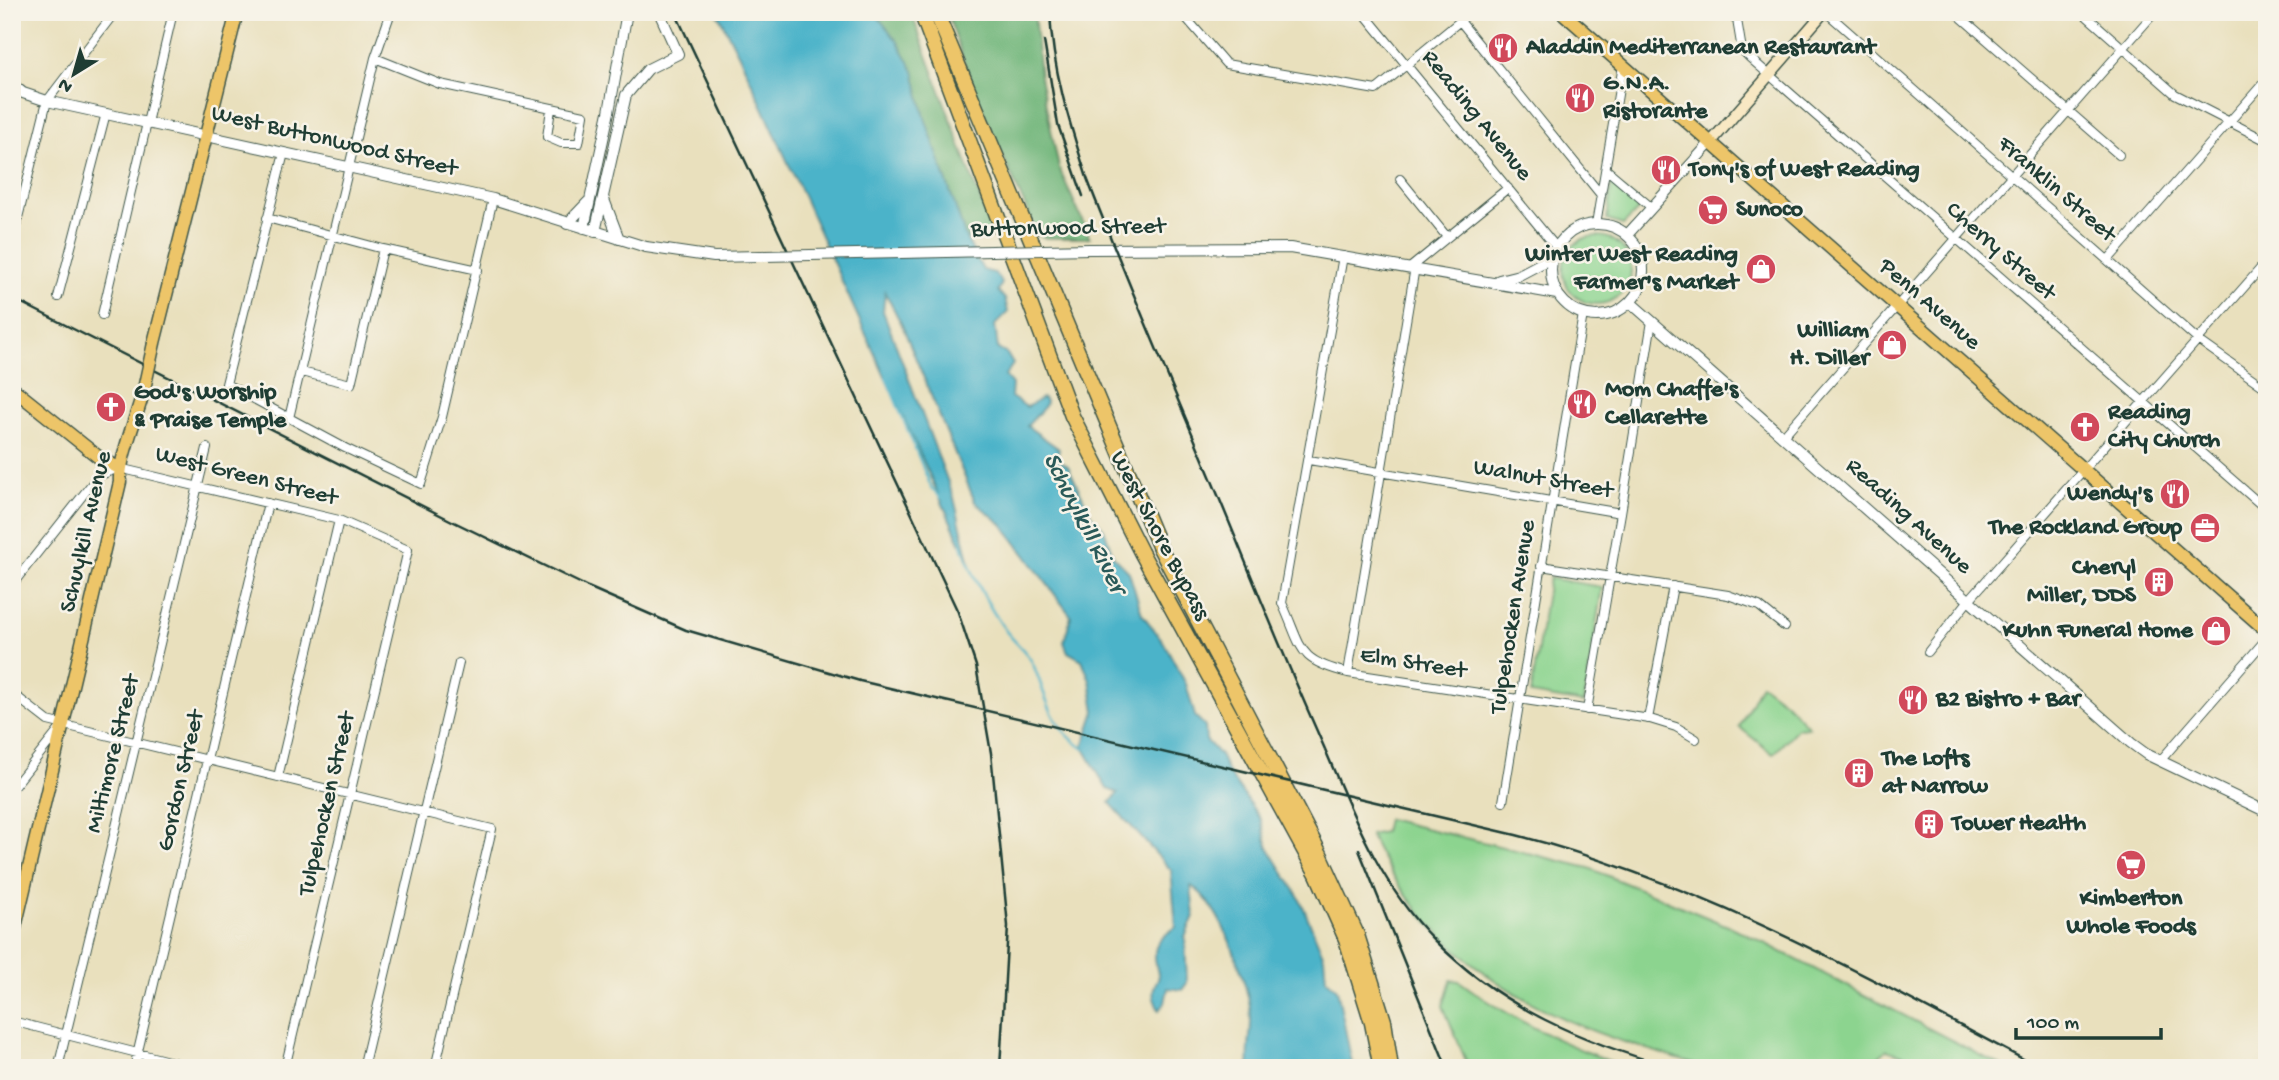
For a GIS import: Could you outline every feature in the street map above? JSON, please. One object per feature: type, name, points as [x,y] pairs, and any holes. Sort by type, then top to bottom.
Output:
[{"type":"highway","name":"West Shore Bypass","points":[[921,12],[1072,415],[1135,541],[1317,874],[1346,939],[1372,1023],[1381,1068]]},
{"type":"highway","name":"West Shore Bypass","points":[[936,12],[1159,546],[1320,854],[1357,935],[1384,1021],[1391,1068]]},
{"type":"highway","points":[[1372,1023],[1375,1068]]},
{"type":"main road","name":"Schuylkill Avenue","points":[[12,940],[120,482],[119,468],[132,437],[237,12]]},
{"type":"main road","name":"Penn Avenue","points":[[1562,12],[2267,631]]},
{"type":"main road","points":[[1711,142],[1825,12]]},
{"type":"main road","name":"West Green Street","points":[[12,388],[101,458],[119,468]]},
{"type":"street","points":[[12,242],[16,208],[34,159],[47,102],[115,12]]},
{"type":"street","points":[[102,315],[135,184],[173,12]]},
{"type":"street","points":[[289,418],[374,58],[391,12]]},
{"type":"street","points":[[584,228],[624,39],[627,12]]},
{"type":"street","points":[[595,232],[626,95],[643,74],[678,54],[659,12]]},
{"type":"street","points":[[1181,12],[1226,64],[1376,90],[1471,12]]},
{"type":"street","name":"Reading Avenue","points":[[1363,12],[1508,188],[1555,252]]},
{"type":"street","name":"Cherry Street","points":[[1728,12],[1737,20],[1742,50],[1769,75],[2267,510]]},
{"type":"street","name":"Franklin Street","points":[[1825,12],[2198,340],[2267,389]]},
{"type":"street","points":[[1955,12],[2119,155]]},
{"type":"street","points":[[2082,12],[2175,94],[2267,141]]},
{"type":"street","points":[[1784,435],[2155,12]]},
{"type":"street","points":[[1460,21],[1601,195]]},
{"type":"street","points":[[374,58],[439,84],[584,115],[579,143],[561,143],[547,137],[551,109]]},
{"type":"street","points":[[1596,224],[1623,65]]},
{"type":"street","points":[[2108,260],[2267,79]]},
{"type":"street","name":"West Buttonwood Street","points":[[12,84],[23,93],[47,102],[207,134],[348,169],[493,200],[646,247]]},
{"type":"street","points":[[58,297],[106,113]]},
{"type":"street","points":[[1627,235],[1711,142]]},
{"type":"street","points":[[284,153],[226,384],[421,484],[442,417],[493,200]]},
{"type":"street","points":[[1606,169],[1652,208]]},
{"type":"street","points":[[1400,179],[1447,237]]},
{"type":"street","points":[[1348,673],[1413,267],[1508,188]]},
{"type":"street","points":[[603,197],[619,239]]},
{"type":"street","points":[[567,223],[590,199]]},
{"type":"street","points":[[267,218],[383,249],[478,270]]},
{"type":"street","points":[[1596,224],[1614,227],[1634,243],[1642,264],[1640,285],[1630,302],[1612,313],[1583,314],[1572,309],[1557,294],[1555,252],[1571,231],[1596,224]]},
{"type":"street","name":"Buttonwood Street","points":[[646,247],[714,257],[1274,246],[1413,267],[1557,294]]},
{"type":"street","points":[[300,372],[351,384],[383,249]]},
{"type":"street","name":"Buttonwood Street","points":[[1488,281],[1519,275],[1555,252]]},
{"type":"street","points":[[1309,460],[1343,256]]},
{"type":"street","points":[[1928,652],[1969,600],[2267,261]]},
{"type":"street","name":"Reading Avenue","points":[[1630,302],[2131,743],[2160,761],[2267,811]]},
{"type":"street","name":"Tulpehocken Avenue","points":[[1503,802],[1583,314]]},
{"type":"street","name":"Walnut Street","points":[[1309,460],[1621,513],[1652,321]]},
{"type":"street","name":"Miltimore Street","points":[[58,1068],[207,448]]},
{"type":"street","name":"Elm Street","points":[[1309,460],[1282,603],[1306,656],[1318,666],[1519,701],[1668,723],[1696,739]]},
{"type":"street","points":[[12,585],[98,476],[119,468]]},
{"type":"street","name":"West Green Street","points":[[119,468],[339,520],[408,550]]},
{"type":"street","name":"Gordon Street","points":[[134,1068],[268,503]]},
{"type":"street","points":[[1587,710],[1621,513]]},
{"type":"street","points":[[278,777],[339,520]]},
{"type":"street","name":"Tulpehocken Street","points":[[285,1068],[408,550]]},
{"type":"street","points":[[1541,566],[1749,601],[1785,627]]},
{"type":"street","points":[[1647,719],[1672,586]]},
{"type":"street","points":[[2160,761],[2267,638]]},
{"type":"street","points":[[363,1068],[459,663]]},
{"type":"street","points":[[12,693],[48,721],[492,829],[435,1068]]},
{"type":"street","points":[[12,789],[63,725]]},
{"type":"street","points":[[12,1021],[196,1068]]},
{"type":"green space","points":[[874,12],[911,12],[994,237],[966,238],[925,118],[914,71],[898,42]]},
{"type":"green space","points":[[947,12],[1034,12],[1040,77],[1059,168],[1090,238],[1046,238],[1038,235],[976,96]]},
{"type":"green space","points":[[1612,181],[1642,206],[1623,225],[1607,220]]},
{"type":"green space","points":[[1597,236],[1610,239],[1621,246],[1628,257],[1631,270],[1628,283],[1621,294],[1610,301],[1597,304],[1584,301],[1573,294],[1566,283],[1563,270],[1566,257],[1573,246],[1584,239]]},
{"type":"green space","points":[[1549,578],[1602,587],[1584,703],[1531,694]]},
{"type":"green space","points":[[1761,684],[1785,702],[1809,727],[1798,728],[1773,754],[1739,727]]},
{"type":"green space","points":[[1387,819],[1589,868],[1747,934],[2005,1068],[1941,1068],[1887,1050],[1876,1059],[1876,1068],[1718,1069],[1688,1063],[1605,1036],[1523,998],[1486,974],[1451,946],[1393,877],[1370,835],[1384,832]]},
{"type":"green space","points":[[1451,980],[1459,981],[1540,1031],[1628,1068],[1469,1068],[1443,1006]]},
{"type":"water","name":"Schuylkill River","points":[[717,12],[874,12],[898,42],[914,71],[925,118],[966,238],[983,270],[994,273],[1002,283],[998,291],[1005,299],[1008,312],[995,325],[998,349],[1007,354],[1013,364],[1005,376],[1012,384],[1011,397],[1027,407],[1042,398],[1046,401],[1045,406],[1027,426],[1059,449],[1056,459],[1068,466],[1091,515],[1104,529],[1113,556],[1129,572],[1142,614],[1163,641],[1186,684],[1195,716],[1205,726],[1206,740],[1220,755],[1227,771],[1261,820],[1268,847],[1300,899],[1324,957],[1326,979],[1337,989],[1353,1068],[1249,1068],[1250,1006],[1240,967],[1213,908],[1202,894],[1191,886],[1194,916],[1185,937],[1187,983],[1182,990],[1168,988],[1165,1003],[1159,1010],[1153,993],[1159,977],[1155,960],[1156,948],[1163,937],[1176,927],[1171,870],[1110,803],[1118,793],[1107,789],[1083,747],[1095,711],[1090,680],[1082,660],[1068,652],[1064,642],[1071,616],[1002,524],[975,502],[902,325],[885,292],[883,311],[954,498],[970,564],[741,59]]},
{"type":"waterway","points":[[886,377],[931,487],[941,498]]},
{"type":"waterway","points":[[962,545],[993,611],[1031,660],[1056,721],[1063,731],[1084,749]]},
{"type":"railway","points":[[675,12],[958,612],[976,666],[991,753],[1008,926],[1000,1068]]},
{"type":"railway","points":[[1050,12],[1058,76],[1087,178],[1293,676],[1358,824],[1383,873],[1415,919],[1434,940],[1460,964],[1515,1004],[1607,1047],[1673,1068]]},
{"type":"railway","points":[[1044,41],[1058,125],[1083,196]]},
{"type":"railway","points":[[12,298],[452,521],[588,587],[686,630],[860,681],[1516,835],[1586,856],[1654,880],[1785,936],[2040,1068]]},
{"type":"railway","points":[[1359,850],[1447,1068]]},
{"type":"place","name":"Aladdin Mediterranean Restaurant","points":[[1503,48]]},
{"type":"place","name":"G.N.A. Ristorante","points":[[1580,98]]},
{"type":"place","name":"Tony's of West Reading","points":[[1666,170]]},
{"type":"place","name":"Sunoco","points":[[1713,210]]},
{"type":"place","name":"Winter West Reading Farmer's Market","points":[[1761,269]]},
{"type":"place","name":"William H. Diller","points":[[1892,345]]},
{"type":"place","name":"Mom Chaffe's Cellarette","points":[[1582,404]]},
{"type":"place","name":"God's Worship & Praise Temple","points":[[111,407]]},
{"type":"place","name":"Reading City Church","points":[[2085,427]]},
{"type":"place","name":"Wendy's","points":[[2175,494]]},
{"type":"place","name":"The Rockland Group","points":[[2205,528]]},
{"type":"place","name":"Cheryl Miller, DDS","points":[[2159,582]]},
{"type":"place","name":"Kuhn Funeral Home","points":[[2216,631]]},
{"type":"place","name":"B2 Bistro + Bar","points":[[1913,700]]},
{"type":"place","name":"The Lofts at Narrow","points":[[1859,773]]},
{"type":"place","name":"Tower Health","points":[[1929,824]]},
{"type":"place","name":"Kimberton Whole Foods","points":[[2131,865]]}]
